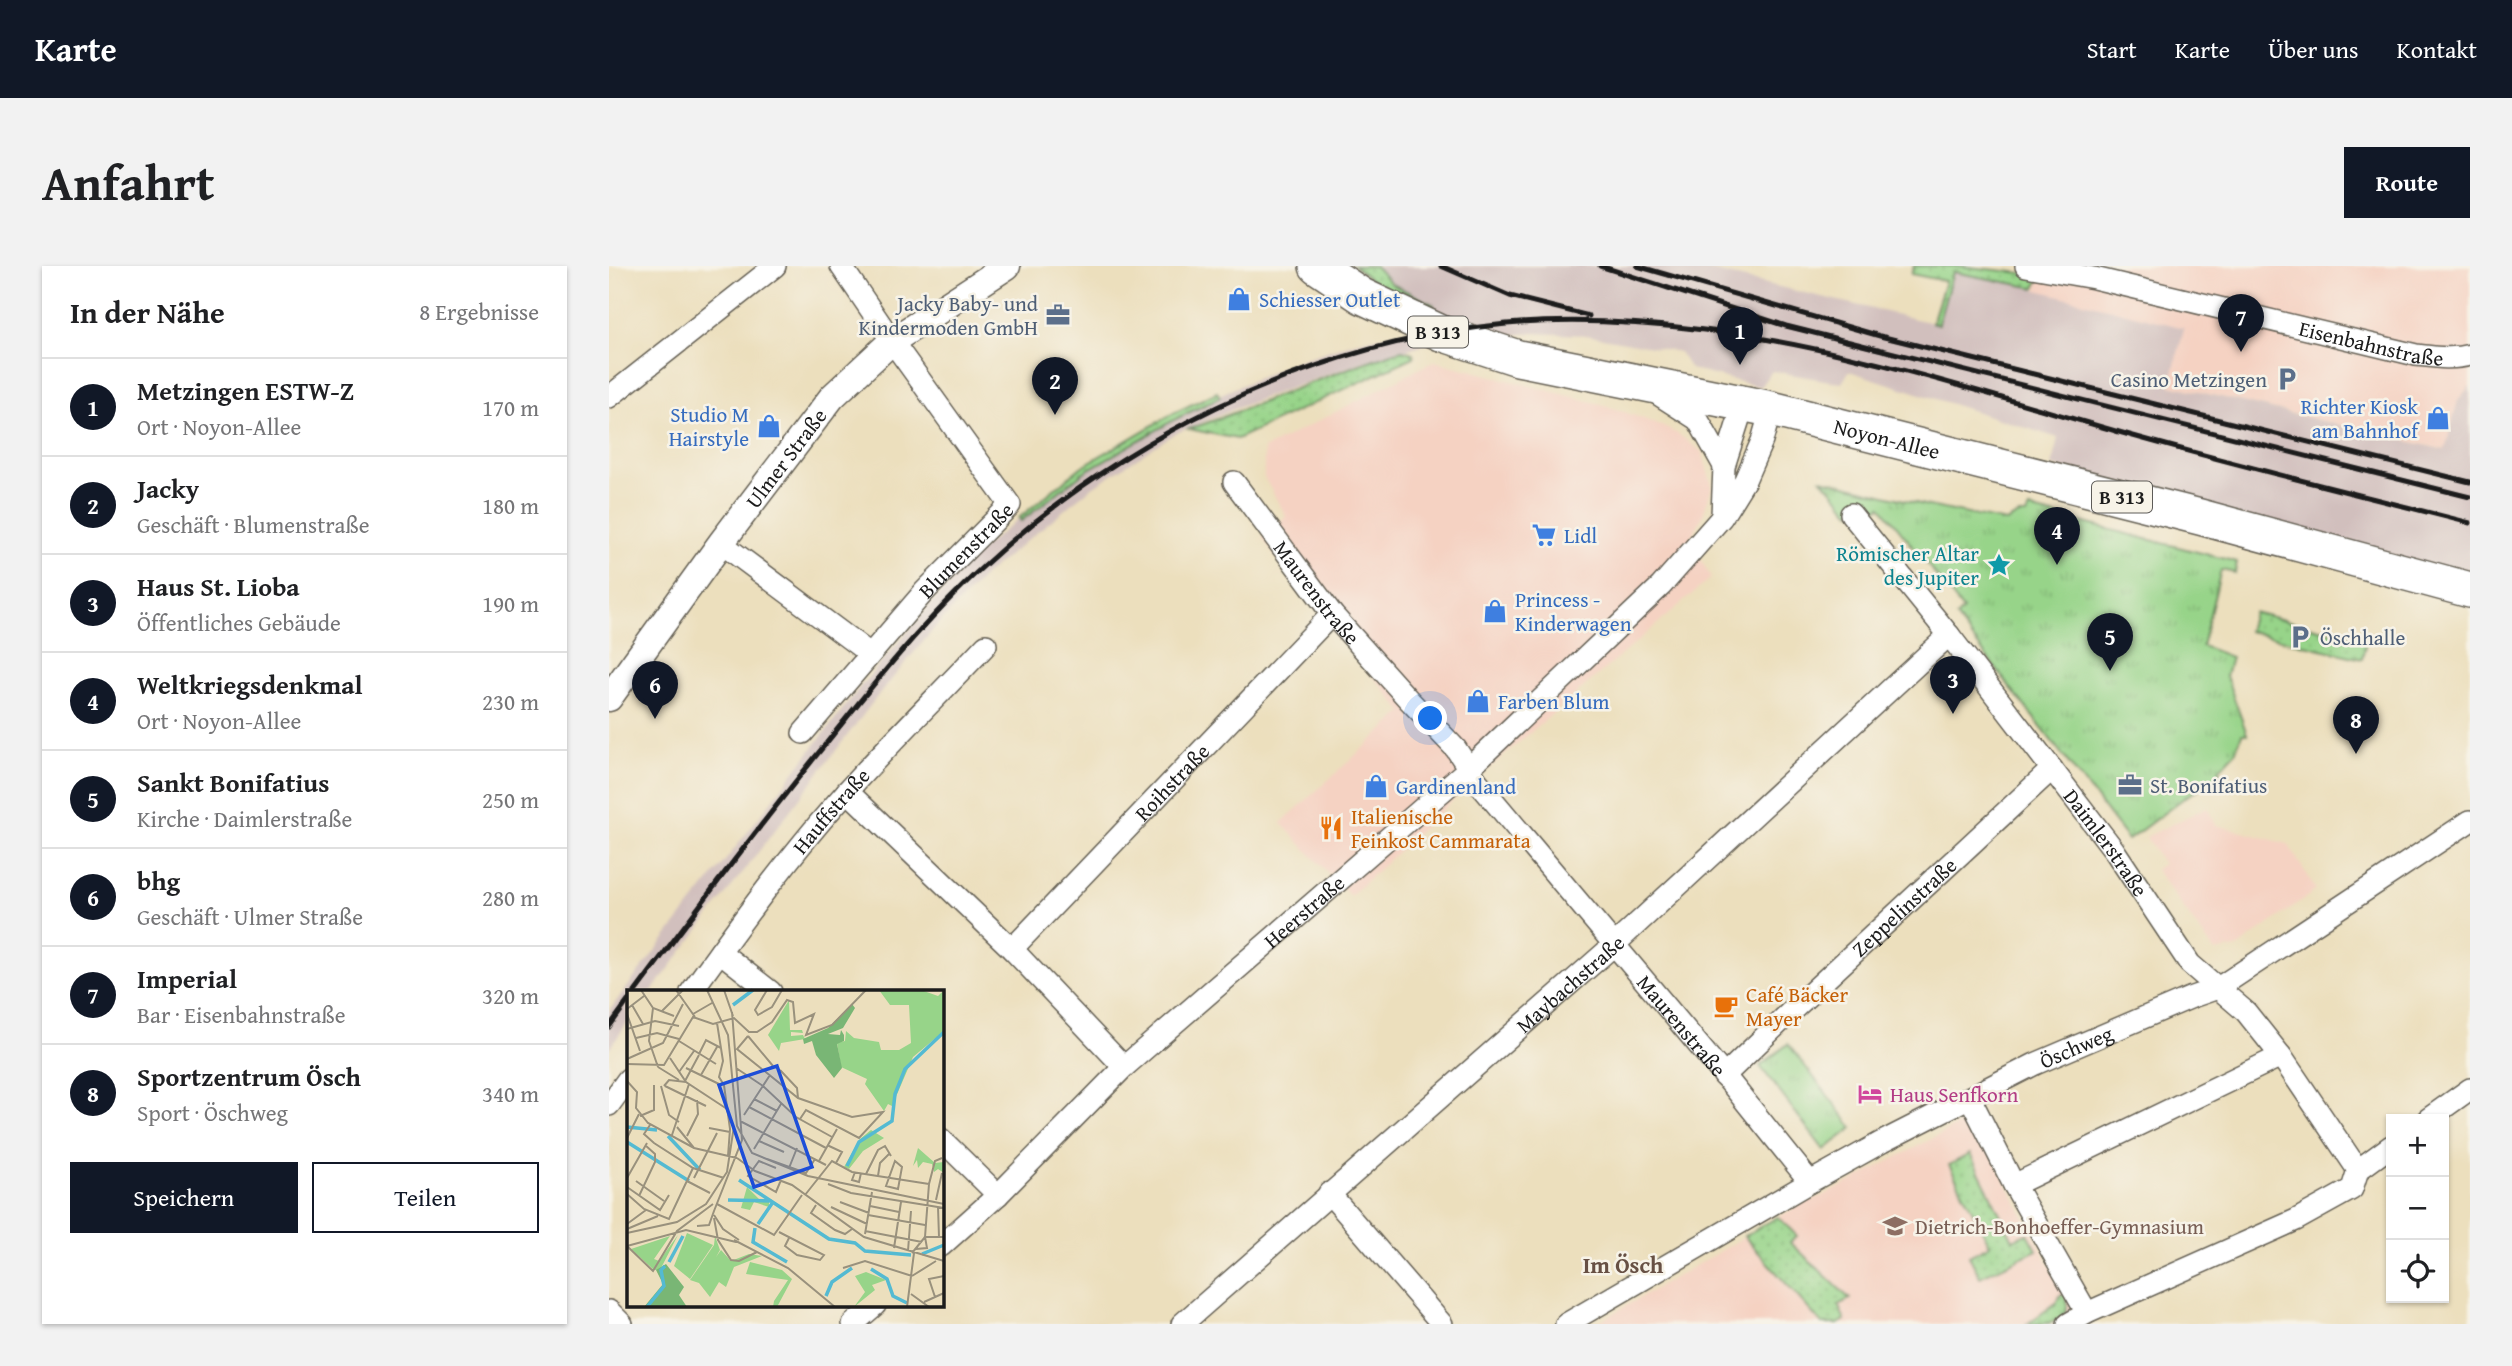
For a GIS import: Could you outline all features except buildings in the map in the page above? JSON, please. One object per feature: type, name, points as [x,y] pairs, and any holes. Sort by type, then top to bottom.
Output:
[{"type":"main road","name":"Noyon-Allee","points":[[1317,266],[1362,296],[1441,333],[1518,358],[1758,406],[2200,517],[2470,590]]},
{"type":"street","points":[[609,397],[775,266]]},
{"type":"street","points":[[841,266],[892,341]]},
{"type":"street","name":"Ulmer Straße","points":[[609,698],[832,397],[892,341],[1007,266]]},
{"type":"street","name":"Eisenbahnstraße","points":[[2035,267],[2125,285],[2416,355],[2443,358],[2470,355]]},
{"type":"street","name":"Blumenstraße","points":[[803,733],[924,592],[1010,505],[892,341]]},
{"type":"street","points":[[1641,383],[1698,420],[1724,466]]},
{"type":"street","points":[[1722,517],[1724,466],[1758,406]]},
{"type":"street","name":"Heerstraße","points":[[943,1243],[998,1195],[1124,1067],[1469,768],[1661,586],[1722,517],[1745,480],[1762,441],[1758,406]]},
{"type":"street","name":"Maurenstraße","points":[[1234,482],[1332,614],[1409,701],[1456,749],[1477,781],[1615,943],[1810,1182]]},
{"type":"street","name":"Daimlerstraße","points":[[1851,514],[1949,635],[2114,850],[2190,964],[2246,1012],[2281,1056],[2358,1170]]},
{"type":"street","points":[[722,543],[870,654]]},
{"type":"street","name":"Roihstraße","points":[[1013,949],[1332,614]]},
{"type":"street","name":"Maybachstraße","points":[[1185,1323],[1615,943],[1949,635]]},
{"type":"street","name":"Hauffstraße","points":[[692,990],[791,859],[847,791],[986,645]]},
{"type":"street","name":"Zeppelinstraße","points":[[1724,1076],[2052,769]]},
{"type":"street","points":[[847,791],[1013,949],[1124,1067]]},
{"type":"street","name":"Öschweg","points":[[1566,1324],[1810,1182],[1970,1098],[2035,1065],[2218,988],[2470,821]]},
{"type":"street","points":[[720,951],[769,990]]},
{"type":"street","points":[[2014,1185],[2281,1056]]},
{"type":"street","points":[[2435,1114],[2470,1088]]},
{"type":"street","points":[[1970,1098],[2078,1319],[2295,1220],[2352,1189],[2358,1170],[2386,1150]]},
{"type":"street","points":[[943,1141],[998,1195]]},
{"type":"street","points":[[1329,1193],[1442,1324]]},
{"type":"street","points":[[852,1316],[872,1306]]},
{"type":"street","points":[[609,1311],[622,1324]]},
{"type":"shaded area","points":[[1375,266],[1690,266],[1937,324],[1953,272],[2035,288],[2184,328],[2170,385],[2445,450],[2458,400],[2470,386],[2470,578],[2052,466],[2058,438],[1849,371],[1842,383],[1772,371],[1760,387],[1690,369],[1679,352],[1586,335],[1531,333],[1422,345],[1362,362],[1174,434],[1091,488],[987,573],[937,625],[876,698],[653,990],[627,990],[627,1023],[609,1049],[609,1011],[860,687],[971,558],[1083,469],[1169,417],[1296,361],[1355,342],[1446,322],[1431,315],[1434,305],[1392,284]]},
{"type":"shaded area","points":[[2045,266],[2470,266],[2470,386],[2458,400],[2446,450],[2170,385],[2036,290]]},
{"type":"shaded area","points":[[1434,361],[1604,405],[1678,434],[1702,452],[1712,486],[1703,515],[1690,539],[1711,578],[1466,788],[1350,896],[1281,823],[1403,712],[1287,573],[1262,537],[1286,516],[1264,477],[1264,449]]},
{"type":"shaded area","points":[[2207,807],[2216,825],[2288,844],[2316,890],[2237,948],[2215,952],[2155,869],[2163,864],[2146,837]]},
{"type":"shaded area","name":"Dietrich-Bonhoeffer-Gymnasium","points":[[1958,1125],[1982,1137],[2074,1311],[2051,1324],[1595,1324],[1801,1204],[1827,1194]]},
{"type":"green space","points":[[1354,266],[1375,266],[1392,284],[1434,305],[1431,315],[1394,298]]},
{"type":"green space","points":[[1914,266],[1959,266],[2042,275],[2035,288],[1953,272],[1938,324],[1932,323],[1945,281],[1911,274]]},
{"type":"green space","points":[[1402,350],[1413,353],[1414,357],[1237,439],[1189,429],[1348,368]]},
{"type":"green space","points":[[1217,392],[1220,397],[1084,472],[1021,521],[1019,518],[1081,467],[1174,413]]},
{"type":"green space","points":[[1822,479],[1924,505],[2006,522],[2019,515],[2026,515],[2029,509],[2237,562],[2235,573],[2221,570],[2202,646],[2231,657],[2226,676],[2247,734],[2242,734],[2235,753],[2219,770],[2220,775],[2128,840],[1956,617],[1963,610],[1881,506],[1868,515],[1860,505],[1851,512]]},
{"type":"green space","points":[[2253,612],[2366,641],[2362,659],[2248,631]]},
{"type":"green space","points":[[1788,1044],[1853,1128],[1824,1150],[1760,1066]]},
{"type":"green space","points":[[1970,1154],[2013,1240],[2028,1233],[2037,1250],[1980,1277],[1969,1256],[1990,1245],[1949,1165]]},
{"type":"green space","points":[[1778,1217],[1797,1236],[1790,1242],[1850,1299],[1838,1305],[1845,1320],[1838,1324],[1822,1324],[1744,1236]]},
{"type":"green space","points":[[2065,1293],[2067,1303],[2063,1316],[2044,1324],[2027,1324],[2056,1303],[2059,1296]]},
{"type":"railway","points":[[1441,266],[1510,296],[1589,316]]},
{"type":"railway","points":[[1600,266],[1786,326],[2470,497]]},
{"type":"railway","points":[[1637,266],[1880,336],[2470,482]]},
{"type":"railway","points":[[637,990],[776,807],[902,651],[965,584],[1039,518],[1095,477],[1154,440],[1216,408],[1280,380],[1345,357],[1412,339],[1480,327],[1564,321],[1649,324],[1757,338],[1861,359],[2163,444],[2470,523]]},
{"type":"railway","points":[[609,1027],[627,1002]]},
{"type":"place","name":"Schiesser Outlet","points":[[1239,299]]},
{"type":"place","name":"Jacky Baby- und Kindermoden GmbH","points":[[1058,315]]},
{"type":"place","name":"Imperial","points":[[2241,352]]},
{"type":"place","name":"Metzingen ESTW-Z","points":[[1740,365]]},
{"type":"place","name":"Casino Metzingen","points":[[2287,379]]},
{"type":"place","name":"Jacky","points":[[1055,415]]},
{"type":"place","name":"Richter Kiosk am Bahnhof","points":[[2438,418]]},
{"type":"place","name":"Studio M Hairstyle","points":[[769,426]]},
{"type":"place","name":"Lidl","points":[[1544,535]]},
{"type":"place","name":"Römischer Altar des Jupiter","points":[[1999,565]]},
{"type":"place","name":"Weltkriegsdenkmal","points":[[2057,565]]},
{"type":"place","name":"Princess - Kinderwagen","points":[[1495,611]]},
{"type":"place","name":"Öschhalle","points":[[2300,637]]},
{"type":"place","name":"Sankt Bonifatius","points":[[2110,671]]},
{"type":"place","name":"Farben Blum","points":[[1478,701]]},
{"type":"place","name":"Haus St. Lioba","points":[[1953,714]]},
{"type":"place","name":"bhg","points":[[655,719]]},
{"type":"place","name":"Sportzentrum Ösch","points":[[2356,754]]},
{"type":"place","name":"St. Bonifatius","points":[[2130,785]]},
{"type":"place","name":"Gardinenland","points":[[1376,786]]},
{"type":"place","name":"Italienische Feinkost Cammarata","points":[[1331,828]]},
{"type":"place","name":"Café Bäcker Mayer","points":[[1726,1006]]},
{"type":"place","name":"Haus Senfkorn","points":[[1870,1094]]},
{"type":"place","name":"Dietrich-Bonhoeffer-Gymnasium","points":[[1895,1226]]},
{"type":"district","name":"Im Ösch","points":[[1623,1264]]}]
